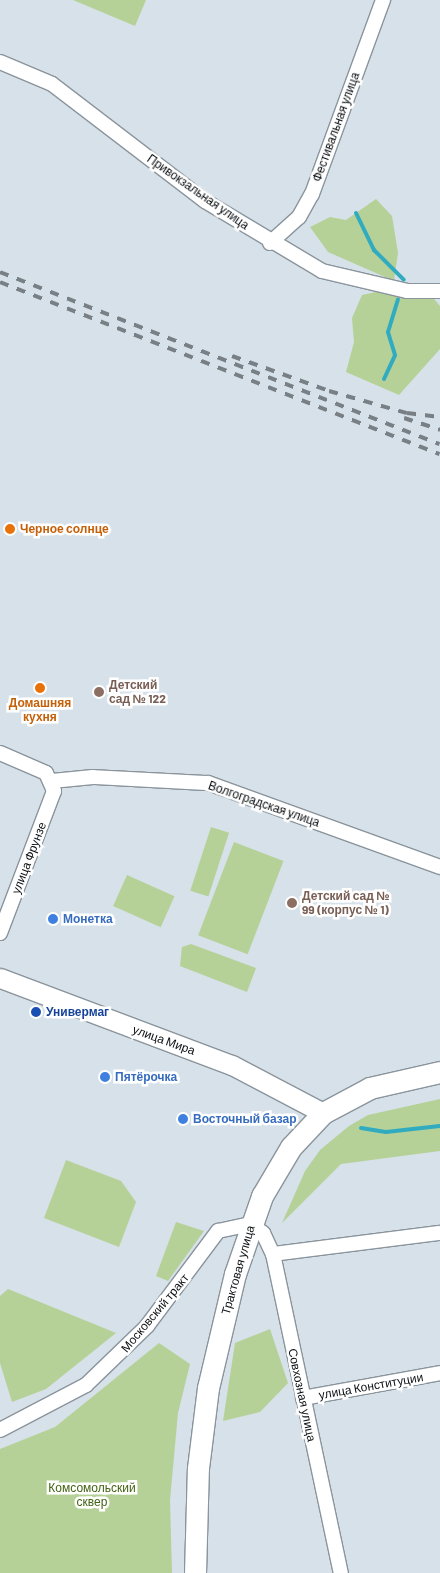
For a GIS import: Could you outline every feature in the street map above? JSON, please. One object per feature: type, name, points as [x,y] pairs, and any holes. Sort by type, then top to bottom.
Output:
[{"type":"main road","name":"Трактовая улица","points":[[196,1573],[198,1468],[208,1388],[251,1224],[281,1162],[323,1113],[370,1088],[440,1072]]},
{"type":"street","name":"Фестивальная улица","points":[[270,243],[299,217],[312,194],[383,0]]},
{"type":"street","name":"Привокзальная улица","points":[[0,62],[52,84],[205,201],[270,243],[349,281],[407,291],[440,291]]},
{"type":"street","points":[[0,753],[46,773],[52,781]]},
{"type":"street","name":"Волгоградская улица","points":[[52,781],[94,776],[208,783],[440,867]]},
{"type":"street","name":"улица Фрунзе","points":[[0,933],[51,802],[52,781]]},
{"type":"street","name":"улица Мира","points":[[0,978],[232,1065],[323,1113]]},
{"type":"street","name":"Совхозная улица","points":[[251,1224],[263,1233],[272,1254],[341,1573]]},
{"type":"street","name":"Московский тракт","points":[[0,1430],[86,1385],[147,1326],[218,1232],[251,1224]]},
{"type":"street","points":[[272,1254],[440,1233]]},
{"type":"street","name":"улица Конституции","points":[[303,1398],[440,1373]]},
{"type":"green space","points":[[73,0],[146,0],[135,26]]},
{"type":"green space","points":[[376,199],[392,216],[398,253],[394,281],[328,252],[310,227],[330,217],[346,220]]},
{"type":"green space","points":[[376,292],[434,299],[440,306],[440,349],[399,395],[346,372],[354,342],[352,318],[362,295]]},
{"type":"green space","points":[[211,827],[229,833],[208,897],[190,891]]},
{"type":"green space","points":[[234,842],[283,861],[248,954],[198,935]]},
{"type":"green space","points":[[127,875],[175,896],[161,927],[113,906]]},
{"type":"green space","points":[[191,944],[256,968],[247,992],[180,966],[182,947]]},
{"type":"green space","points":[[440,1099],[440,1151],[341,1164],[282,1223],[305,1171],[320,1150],[349,1126],[368,1115]]},
{"type":"green space","points":[[66,1160],[121,1181],[136,1202],[119,1247],[44,1218]]},
{"type":"green space","points":[[176,1222],[204,1231],[168,1281],[156,1276]]},
{"type":"green space","points":[[8,1289],[116,1333],[46,1389],[12,1402],[0,1363],[0,1296]]},
{"type":"green space","points":[[270,1329],[288,1383],[260,1412],[223,1421],[235,1343]]},
{"type":"green space","name":"Комсомольский сквер","points":[[159,1343],[190,1364],[178,1413],[170,1500],[172,1573],[0,1573],[0,1449],[55,1427]]},
{"type":"waterway","points":[[356,213],[374,250],[404,280]]},
{"type":"waterway","points":[[384,379],[395,355],[388,332],[398,299]]},
{"type":"waterway","points":[[361,1128],[386,1132],[440,1126]]},
{"type":"railway","points":[[0,272],[440,444]]},
{"type":"railway","points":[[0,282],[440,454]]},
{"type":"railway","points":[[232,356],[329,391],[407,413],[440,417]]},
{"type":"railway","points":[[404,418],[440,430]]},
{"type":"place","name":"Черное солнце","points":[[10,529]]},
{"type":"place","name":"Домашняя кухня","points":[[40,688]]},
{"type":"place","name":"Детский сад № 122","points":[[99,692]]},
{"type":"place","name":"Детский сад № 99 (корпус № 1)","points":[[292,903]]},
{"type":"place","name":"Монетка","points":[[53,919]]},
{"type":"place","name":"Универмаг","points":[[36,1012]]},
{"type":"place","name":"Пятёрочка","points":[[105,1077]]},
{"type":"place","name":"Восточный базар","points":[[183,1119]]}]
